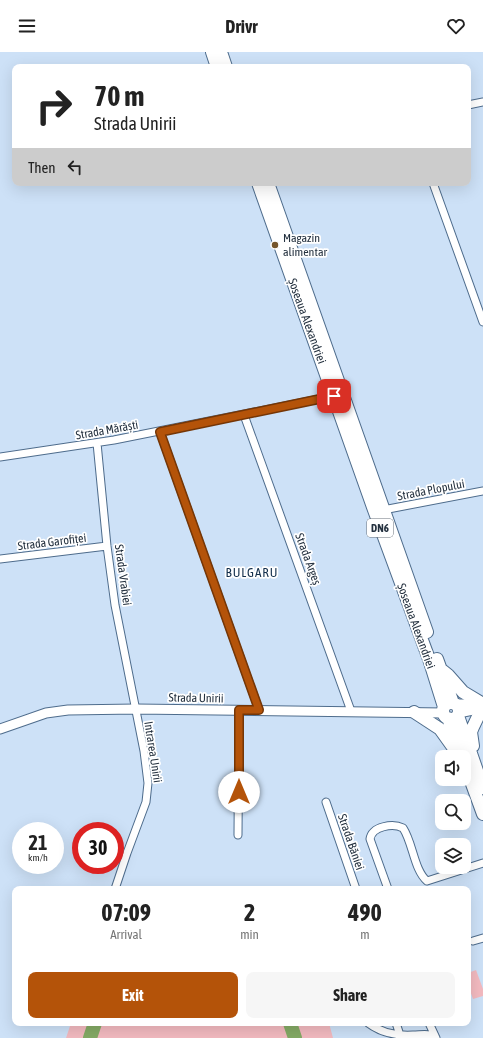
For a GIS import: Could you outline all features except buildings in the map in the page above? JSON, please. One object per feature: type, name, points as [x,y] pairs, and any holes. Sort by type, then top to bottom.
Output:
[{"type":"highway","points":[[212,52],[216,64]]},
{"type":"highway","points":[[221,52],[225,64]]},
{"type":"highway","name":"Șoseaua Alexandriei","points":[[259,186],[374,510],[429,659],[452,711]]},
{"type":"highway","name":"Șoseaua Alexandriei","points":[[269,186],[383,510],[441,669],[462,750]]},
{"type":"highway","points":[[441,669],[463,692],[483,706],[471,732],[474,746],[471,751]]},
{"type":"highway","points":[[414,712],[430,721],[440,729],[457,750]]},
{"type":"highway","name":"Șoseaua Alexandriei","points":[[471,769],[483,788]]},
{"type":"highway","name":"Șoseaua Alexandriei","points":[[471,778],[483,814]]},
{"type":"main road","name":"Strada Unirii","points":[[0,729],[35,716],[58,711],[136,709],[414,712],[452,711],[483,706]]},
{"type":"street","points":[[471,104],[483,102]]},
{"type":"street","points":[[434,186],[483,322]]},
{"type":"street","name":"Strada Mărăști","points":[[0,457],[98,443],[160,432],[334,396]]},
{"type":"street","name":"Strada Argeș","points":[[244,415],[351,711]]},
{"type":"street","points":[[160,432],[259,710]]},
{"type":"street","name":"Strada Vrabiei","points":[[98,443],[107,546],[115,605],[136,709]]},
{"type":"street","name":"Strada Plopului","points":[[383,510],[483,491]]},
{"type":"street","name":"Strada Garofiței","points":[[0,559],[107,546]]},
{"type":"street","name":"Intrarea Unirii","points":[[116,886],[148,795],[148,775],[136,709]]},
{"type":"street","points":[[238,835],[239,710]]},
{"type":"street","name":"Strada Băniei","points":[[326,802],[355,886]]},
{"type":"street","points":[[387,886],[370,841],[371,834],[380,828],[400,826],[405,830],[419,868],[427,881],[483,863]]},
{"type":"street","points":[[473,941],[483,938]]},
{"type":"street","points":[[373,1026],[381,1031],[400,1035],[431,1034],[436,1037]]},
{"type":"street","points":[[397,1026],[400,1035]]},
{"type":"street","points":[[430,1026],[436,1037]]},
{"type":"shaded area","points":[[476,970],[483,989],[483,996],[473,999],[471,993],[471,972]]},
{"type":"shaded area","points":[[70,1026],[330,1026],[333,1038],[66,1038]]},
{"type":"waterway","points":[[90,1038],[94,1026]]},
{"type":"waterway","points":[[291,1026],[295,1038]]},
{"type":"place","name":"Magazin alimentar","points":[[275,245]]},
{"type":"district","name":"BULGARU","points":[[252,572]]},
{"type":"route","points":[[239,792],[239,710],[259,710],[160,432],[334,396]]}]
